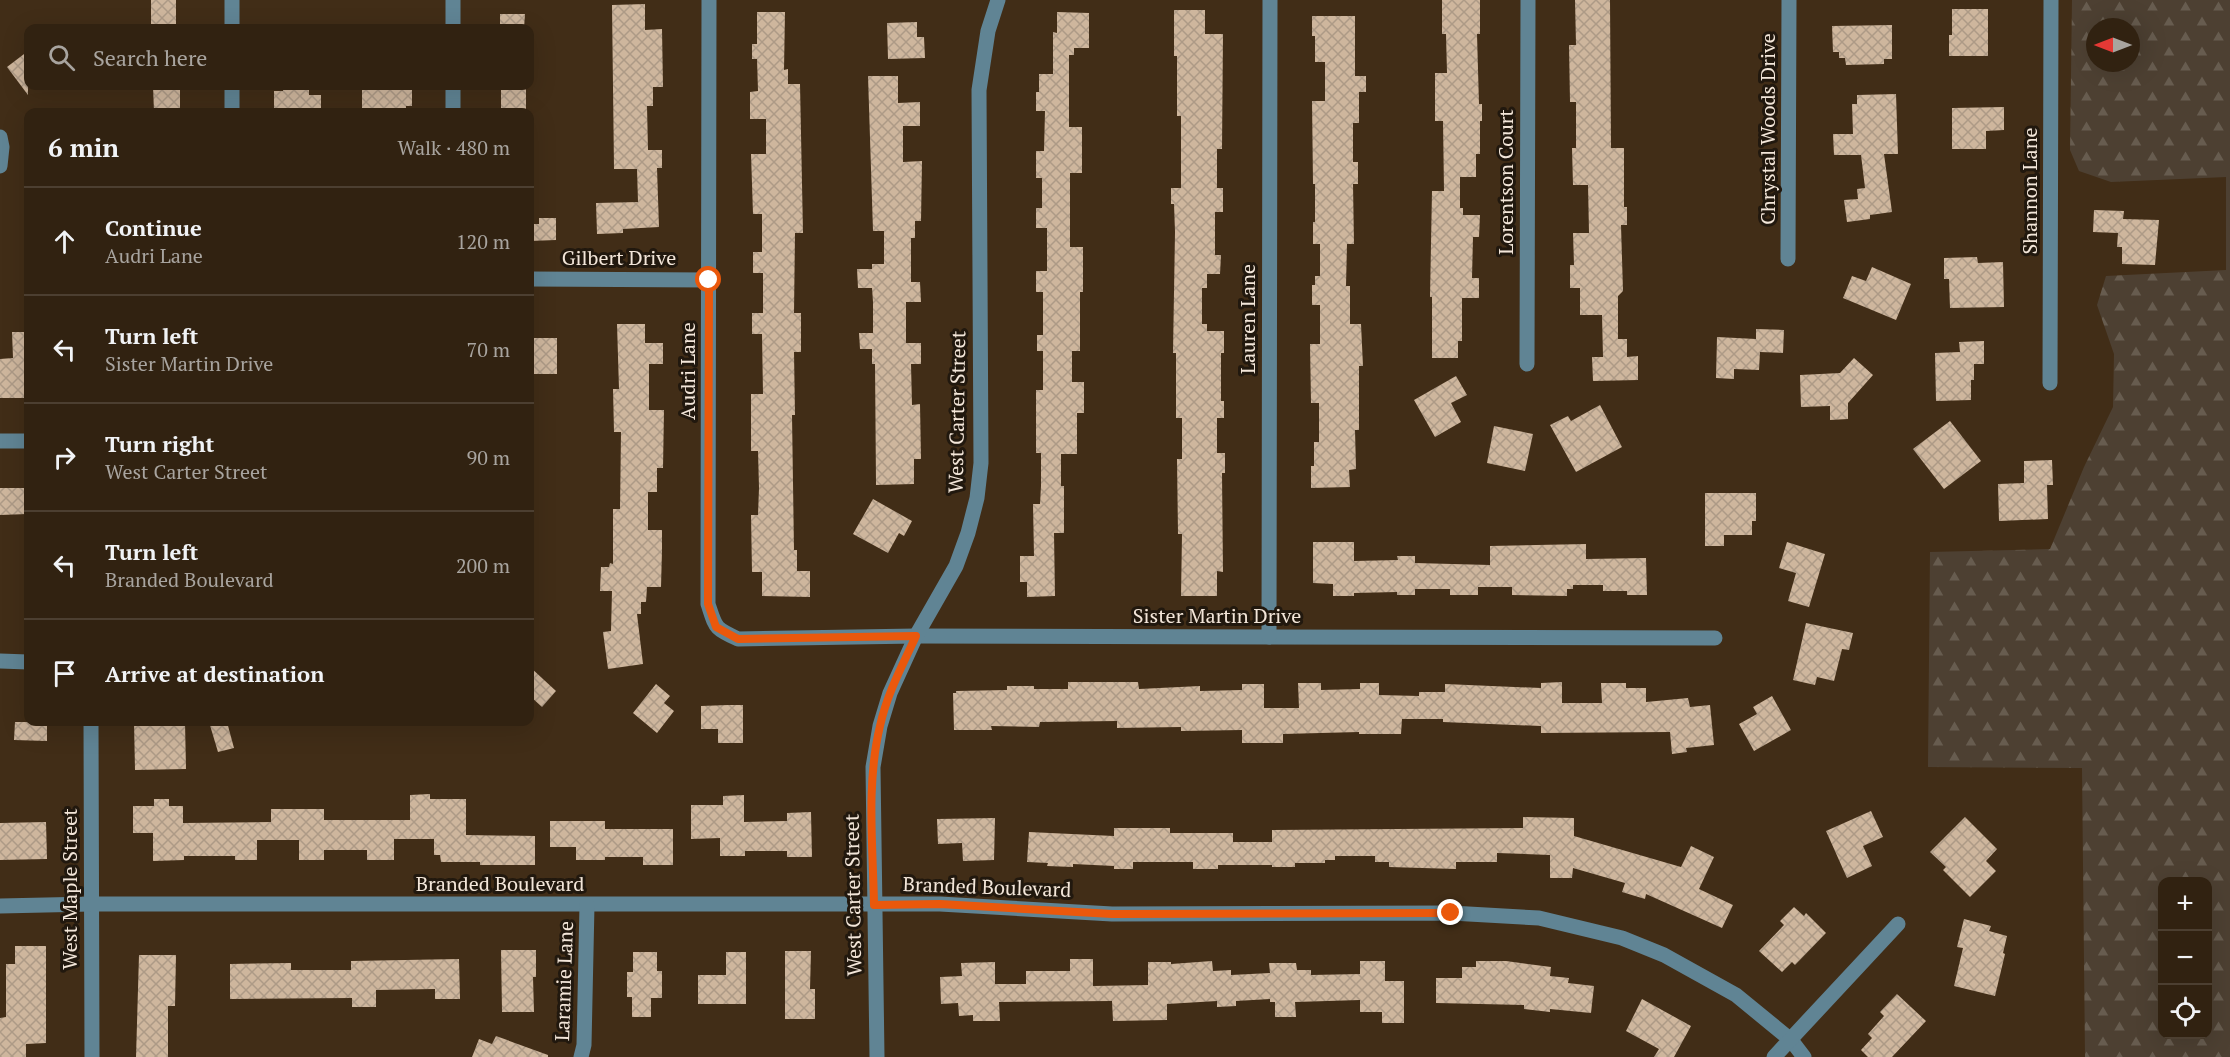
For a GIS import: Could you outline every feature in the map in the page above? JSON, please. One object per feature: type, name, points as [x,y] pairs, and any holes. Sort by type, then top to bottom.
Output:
[{"type":"street","points":[[232,0],[232,24]]},
{"type":"street","points":[[453,0],[453,24]]},
{"type":"street","name":"Audri Lane","points":[[709,0],[708,604],[716,627],[720,631]]},
{"type":"street","name":"West Carter Street","points":[[876,1057],[873,768],[880,726],[890,693],[916,636],[956,566],[977,498],[981,463],[979,90],[988,31],[999,0]]},
{"type":"street","name":"Lauren Lane","points":[[1269,637],[1270,0]]},
{"type":"street","name":"Lorentson Court","points":[[1527,364],[1528,0]]},
{"type":"street","name":"Chrystal Woods Drive","points":[[1788,259],[1789,0]]},
{"type":"street","name":"Shannon Lane","points":[[2050,383],[2051,0]]},
{"type":"street","points":[[232,90],[232,108]]},
{"type":"street","points":[[453,90],[453,108]]},
{"type":"street","points":[[0,137],[2,147],[0,166]]},
{"type":"street","name":"Gilbert Drive","points":[[534,279],[709,280]]},
{"type":"street","points":[[0,441],[24,441]]},
{"type":"street","name":"Sister Martin Drive","points":[[720,631],[738,639],[916,636],[1715,638]]},
{"type":"street","points":[[0,661],[24,662]]},
{"type":"street","name":"West Maple Street","points":[[91,726],[92,1057]]},
{"type":"street","name":"Branded Boulevard","points":[[0,906],[91,904],[940,904],[1112,914],[1451,913],[1539,918],[1622,938],[1664,955],[1736,995],[1791,1041],[1804,1057]]},
{"type":"street","name":"Laramie Lane","points":[[581,1057],[584,1045],[587,905]]},
{"type":"street","points":[[1774,1057],[1898,924]]},
{"type":"green space","points":[[2072,0],[2230,0],[2230,1057],[2085,1057],[2082,768],[1928,767],[1930,552],[2050,549],[2084,467],[2113,407],[2114,354],[2097,305],[2106,276],[2226,270],[2226,177],[2111,182],[2079,171],[2070,150]]},
{"type":"building","points":[[151,0],[176,0],[176,24],[151,24]]},
{"type":"building","points":[[1442,0],[1480,0],[1480,34],[1477,34],[1479,104],[1482,104],[1480,154],[1476,154],[1476,177],[1460,177],[1460,208],[1463,208],[1463,215],[1480,215],[1479,237],[1473,237],[1472,278],[1479,278],[1479,298],[1462,298],[1462,341],[1458,341],[1458,358],[1432,358],[1432,297],[1430,297],[1432,191],[1444,191],[1443,121],[1435,121],[1435,73],[1447,73],[1446,34],[1442,34]]},
{"type":"building","points":[[1575,0],[1610,0],[1611,148],[1624,148],[1624,207],[1627,207],[1627,225],[1621,225],[1623,291],[1618,296],[1618,339],[1627,339],[1627,357],[1638,356],[1638,380],[1593,381],[1592,357],[1603,357],[1602,315],[1580,315],[1580,288],[1570,288],[1570,265],[1574,265],[1573,233],[1589,233],[1588,185],[1573,185],[1572,148],[1576,148],[1576,102],[1570,102],[1569,45],[1576,45]]},
{"type":"building","points":[[645,4],[645,30],[662,29],[663,87],[653,87],[653,106],[647,106],[648,150],[662,150],[662,168],[657,168],[659,227],[623,229],[623,233],[597,234],[596,203],[638,202],[637,169],[614,169],[612,5]]},
{"type":"building","points":[[1952,9],[1988,9],[1988,56],[1949,56]]},
{"type":"building","points":[[1174,10],[1205,10],[1205,34],[1223,34],[1222,149],[1217,149],[1217,188],[1223,188],[1223,212],[1215,212],[1215,255],[1221,255],[1220,274],[1207,274],[1207,288],[1202,288],[1202,324],[1207,324],[1207,331],[1224,331],[1224,353],[1221,353],[1221,401],[1224,401],[1224,418],[1217,418],[1217,453],[1225,453],[1225,473],[1222,473],[1223,572],[1217,571],[1217,596],[1181,596],[1182,534],[1178,534],[1177,459],[1182,459],[1182,418],[1176,418],[1176,353],[1173,353],[1175,232],[1171,188],[1181,188],[1181,116],[1177,116]]},
{"type":"building","points":[[757,12],[785,12],[784,70],[788,69],[788,84],[800,84],[803,233],[795,233],[794,313],[801,313],[801,352],[794,352],[795,415],[792,415],[794,550],[797,550],[797,571],[810,571],[810,597],[762,596],[762,572],[752,572],[751,515],[758,515],[759,488],[758,451],[751,451],[751,394],[763,394],[762,334],[752,334],[752,313],[763,313],[763,273],[753,273],[753,252],[762,252],[762,214],[753,214],[751,154],[766,154],[766,119],[750,119],[750,92],[758,91],[757,59],[752,59],[752,44],[757,44]]},
{"type":"building","points":[[1057,12],[1089,13],[1089,48],[1074,48],[1074,55],[1069,55],[1069,127],[1082,127],[1082,173],[1070,173],[1070,247],[1083,247],[1080,351],[1072,351],[1072,382],[1084,382],[1084,413],[1077,413],[1077,454],[1061,454],[1064,533],[1054,533],[1055,596],[1027,597],[1027,582],[1020,582],[1020,556],[1034,556],[1033,504],[1040,504],[1041,486],[1041,453],[1036,453],[1036,390],[1043,390],[1043,351],[1037,351],[1037,335],[1043,335],[1043,292],[1036,292],[1036,271],[1047,271],[1047,228],[1036,228],[1036,208],[1042,208],[1042,178],[1036,178],[1036,151],[1044,151],[1045,111],[1036,111],[1036,92],[1039,92],[1039,74],[1053,74],[1053,32],[1057,33]]},
{"type":"building","points":[[500,14],[525,14],[524,24],[500,24]]},
{"type":"building","points":[[1312,16],[1355,16],[1355,76],[1366,76],[1366,92],[1359,92],[1359,123],[1353,123],[1353,162],[1358,162],[1358,184],[1353,184],[1354,244],[1347,244],[1346,286],[1350,286],[1350,324],[1361,324],[1363,366],[1359,366],[1359,430],[1355,430],[1356,469],[1349,470],[1350,487],[1311,488],[1314,442],[1319,442],[1319,403],[1311,403],[1310,344],[1320,344],[1320,305],[1312,305],[1312,285],[1315,285],[1315,276],[1320,276],[1320,244],[1313,244],[1315,184],[1313,184],[1312,101],[1325,101],[1325,62],[1315,62]]},
{"type":"building","points":[[917,22],[917,37],[924,37],[925,58],[888,59],[887,23]]},
{"type":"building","points":[[1892,25],[1892,59],[1884,59],[1884,64],[1846,65],[1845,58],[1839,58],[1839,52],[1833,52],[1832,26]]},
{"type":"building","points":[[24,54],[24,90],[7,67]]},
{"type":"building","points":[[868,76],[898,76],[898,103],[920,102],[920,126],[903,126],[903,162],[922,161],[921,221],[915,221],[915,238],[911,238],[911,282],[920,282],[921,302],[906,302],[906,343],[921,343],[921,364],[911,364],[912,405],[920,404],[921,459],[914,459],[914,484],[876,485],[875,364],[872,364],[872,349],[860,349],[859,333],[873,333],[873,302],[872,288],[858,288],[857,269],[872,269],[872,264],[884,264],[884,231],[873,231]]},
{"type":"building","points":[[153,90],[180,90],[180,108],[154,108]]},
{"type":"building","points":[[309,90],[309,95],[321,95],[321,108],[274,108],[274,91]]},
{"type":"building","points":[[362,90],[412,90],[412,106],[362,108]]},
{"type":"building","points":[[501,90],[526,90],[526,108],[501,108]]},
{"type":"building","points":[[1896,94],[1898,154],[1884,154],[1892,212],[1870,215],[1870,219],[1847,222],[1844,200],[1858,199],[1857,189],[1865,188],[1861,155],[1834,155],[1833,134],[1853,134],[1852,104],[1857,104],[1857,95]]},
{"type":"building","points":[[2004,107],[2004,130],[1986,131],[1986,149],[1952,149],[1952,108]]},
{"type":"building","points":[[2094,210],[2124,211],[2123,219],[2159,220],[2155,265],[2122,264],[2122,247],[2117,247],[2118,233],[2093,232]]},
{"type":"building","points":[[539,218],[556,218],[556,240],[534,241],[534,224],[539,224]]},
{"type":"building","points":[[1977,257],[1978,263],[2003,262],[2004,307],[1950,308],[1949,279],[1944,279],[1944,258]]},
{"type":"building","points":[[1872,267],[1911,284],[1896,320],[1843,298],[1852,276],[1866,281]]},
{"type":"building","points":[[617,324],[645,324],[645,343],[663,343],[663,364],[649,364],[649,410],[664,410],[663,468],[657,468],[657,492],[648,492],[648,530],[662,530],[662,551],[661,587],[647,587],[646,602],[641,602],[641,614],[637,614],[643,664],[608,669],[603,632],[611,631],[612,591],[600,591],[601,567],[609,567],[610,563],[613,564],[613,509],[620,509],[621,432],[614,432],[613,389],[619,389]]},
{"type":"building","points":[[1756,329],[1784,330],[1783,353],[1760,352],[1759,370],[1734,369],[1734,379],[1716,378],[1717,337],[1756,339]]},
{"type":"building","points":[[12,332],[24,332],[24,398],[0,398],[0,359],[13,358]]},
{"type":"building","points":[[534,338],[557,338],[557,374],[534,374]]},
{"type":"building","points":[[1984,341],[1984,364],[1974,364],[1971,400],[1936,401],[1935,353],[1960,352],[1959,342]]},
{"type":"building","points":[[1854,358],[1873,375],[1848,403],[1848,419],[1830,420],[1830,406],[1801,407],[1800,375],[1840,373]]},
{"type":"building","points":[[1456,376],[1467,395],[1451,403],[1461,422],[1435,437],[1414,400]]},
{"type":"building","points":[[1600,405],[1622,447],[1576,472],[1550,425],[1568,416],[1571,421]]},
{"type":"building","points":[[1950,421],[1981,461],[1944,489],[1913,449]]},
{"type":"building","points":[[1494,426],[1533,434],[1525,471],[1487,463]]},
{"type":"building","points":[[2052,460],[2053,485],[2047,485],[2048,519],[1999,521],[1998,484],[2024,483],[2024,461]]},
{"type":"building","points":[[0,488],[24,488],[24,514],[0,515]]},
{"type":"building","points":[[1705,493],[1756,493],[1756,521],[1752,521],[1752,535],[1724,535],[1724,546],[1705,546]]},
{"type":"building","points":[[873,499],[912,521],[904,536],[899,533],[888,553],[853,534]]},
{"type":"building","points":[[1313,542],[1354,542],[1354,561],[1398,560],[1397,556],[1415,556],[1415,563],[1490,565],[1490,546],[1586,544],[1586,559],[1646,558],[1647,595],[1627,595],[1627,591],[1603,591],[1603,585],[1573,585],[1573,589],[1567,589],[1567,596],[1512,595],[1512,587],[1478,587],[1478,595],[1450,595],[1450,589],[1415,589],[1415,595],[1397,595],[1397,592],[1333,596],[1333,584],[1313,583]]},
{"type":"building","points":[[1787,542],[1825,554],[1809,607],[1788,601],[1796,573],[1779,568]]},
{"type":"building","points":[[1806,623],[1853,633],[1849,650],[1842,649],[1834,681],[1817,677],[1815,685],[1793,680]]},
{"type":"building","points":[[534,671],[556,691],[542,707],[534,700]]},
{"type":"building","points":[[1068,682],[1138,682],[1139,689],[1200,686],[1200,691],[1242,690],[1242,684],[1264,684],[1264,708],[1299,708],[1298,683],[1321,683],[1321,690],[1360,689],[1360,683],[1379,683],[1379,695],[1419,696],[1419,692],[1445,692],[1445,684],[1541,688],[1541,683],[1562,682],[1562,703],[1602,703],[1601,683],[1626,683],[1626,688],[1646,688],[1646,702],[1688,698],[1690,707],[1710,705],[1714,745],[1686,748],[1687,752],[1672,754],[1670,732],[1541,733],[1541,726],[1443,722],[1443,719],[1402,719],[1401,734],[1359,734],[1359,732],[1283,734],[1283,743],[1242,743],[1242,730],[1181,731],[1181,727],[1117,728],[1117,721],[1040,722],[1039,727],[991,726],[992,730],[954,730],[953,693],[956,691],[1007,690],[1007,686],[1068,689]]},
{"type":"building","points":[[656,684],[670,696],[664,703],[674,711],[657,733],[633,713]]},
{"type":"building","points":[[1772,696],[1791,730],[1754,751],[1739,724],[1757,714],[1753,707]]},
{"type":"building","points":[[743,705],[743,743],[718,743],[718,729],[701,729],[701,706]]},
{"type":"building","points":[[15,722],[24,722],[24,726],[47,726],[47,741],[14,740]]},
{"type":"building","points":[[134,726],[185,726],[186,769],[135,770]]},
{"type":"building","points":[[210,726],[228,726],[234,748],[218,752]]},
{"type":"building","points":[[430,794],[430,799],[466,799],[466,835],[535,836],[535,865],[441,862],[440,855],[434,855],[434,839],[394,839],[394,860],[367,860],[367,850],[324,850],[324,860],[299,860],[299,840],[257,840],[257,860],[235,860],[235,856],[184,856],[184,860],[153,861],[153,833],[133,833],[133,806],[154,806],[154,799],[169,799],[169,806],[183,806],[183,823],[271,822],[271,809],[324,809],[324,820],[410,820],[410,795]]},
{"type":"building","points":[[744,795],[744,822],[787,821],[787,813],[811,812],[812,857],[787,857],[787,851],[745,851],[745,856],[720,856],[720,838],[691,839],[691,805],[723,805],[723,796]]},
{"type":"building","points":[[1871,811],[1883,837],[1863,846],[1872,866],[1847,878],[1826,831]]},
{"type":"building","points":[[1523,817],[1574,818],[1574,836],[1681,867],[1691,846],[1714,857],[1699,889],[1733,905],[1722,928],[1646,894],[1645,899],[1622,892],[1625,883],[1573,868],[1572,878],[1550,878],[1550,855],[1497,853],[1497,862],[1456,862],[1456,869],[1389,867],[1389,862],[1375,862],[1375,856],[1335,856],[1335,860],[1325,860],[1325,863],[1295,863],[1295,867],[1218,865],[1218,869],[1193,869],[1193,862],[1133,862],[1133,869],[1114,869],[1114,866],[1073,864],[1073,867],[1047,866],[1048,863],[1027,862],[1029,832],[1114,836],[1114,828],[1170,828],[1170,833],[1233,833],[1233,842],[1272,842],[1272,830],[1523,828]]},
{"type":"building","points":[[1965,817],[1997,849],[1986,861],[1996,871],[1970,897],[1943,870],[1946,867],[1930,852]]},
{"type":"building","points":[[995,818],[994,860],[963,861],[962,843],[938,844],[937,819]]},
{"type":"building","points":[[550,821],[605,821],[605,829],[673,829],[673,865],[643,865],[643,857],[576,860],[576,847],[550,847]]},
{"type":"building","points":[[46,822],[47,859],[0,860],[0,823]]},
{"type":"building","points":[[1794,907],[1804,916],[1806,913],[1826,933],[1795,965],[1792,962],[1782,972],[1759,951],[1784,925],[1780,921]]},
{"type":"building","points":[[1964,919],[1991,926],[1989,931],[2007,936],[1995,996],[1954,986],[1963,948],[1957,947]]},
{"type":"building","points":[[15,946],[46,946],[46,1043],[26,1044],[26,1057],[0,1057],[0,1018],[6,1017],[6,964],[15,964]]},
{"type":"building","points":[[501,950],[536,950],[536,977],[533,977],[534,1012],[502,1012]]},
{"type":"building","points":[[785,951],[811,951],[810,989],[815,989],[815,1019],[785,1019]]},
{"type":"building","points":[[633,952],[657,952],[657,971],[662,971],[662,998],[651,998],[651,1017],[632,1017],[632,997],[627,997],[627,972],[633,972]]},
{"type":"building","points":[[726,952],[746,952],[746,1004],[698,1004],[698,975],[726,975]]},
{"type":"building","points":[[139,955],[176,955],[175,1006],[168,1006],[168,1057],[136,1057]]},
{"type":"building","points":[[459,959],[460,999],[435,999],[435,989],[376,990],[376,1007],[352,1007],[352,998],[230,999],[230,964],[291,963],[291,970],[351,970],[351,961]]},
{"type":"building","points":[[1070,959],[1093,959],[1093,986],[1148,985],[1148,962],[1171,962],[1171,964],[1212,961],[1213,971],[1231,970],[1231,975],[1270,973],[1269,963],[1296,963],[1297,970],[1311,970],[1311,975],[1360,974],[1360,961],[1385,961],[1385,981],[1404,981],[1404,1023],[1382,1023],[1382,1012],[1360,1012],[1360,1000],[1295,1002],[1296,1017],[1275,1017],[1275,1002],[1270,1002],[1270,999],[1236,1001],[1236,1006],[1217,1007],[1217,1001],[1167,1004],[1167,1020],[1113,1021],[1112,1001],[999,1002],[1000,1021],[973,1021],[973,1015],[959,1016],[958,1003],[941,1004],[940,977],[962,976],[961,963],[995,962],[995,984],[1026,984],[1026,971],[1070,971]]},
{"type":"building","points":[[1476,961],[1506,961],[1551,967],[1550,976],[1569,978],[1568,983],[1594,986],[1591,1013],[1524,1009],[1524,1005],[1436,1003],[1436,978],[1462,978],[1462,967],[1476,967]]},
{"type":"building","points":[[1897,994],[1926,1021],[1892,1057],[1868,1057],[1861,1050],[1872,1038],[1868,1034],[1884,1016],[1880,1012]]},
{"type":"building","points":[[1642,999],[1691,1026],[1674,1057],[1654,1057],[1659,1049],[1626,1031]]},
{"type":"building","points":[[496,1036],[548,1055],[548,1057],[472,1057],[479,1039],[492,1044]]},
{"type":"route","points":[[709,280],[708,604],[716,627],[738,639],[916,636],[890,693],[880,726],[873,768],[874,905],[940,904],[1112,914],[1451,913]]}]
